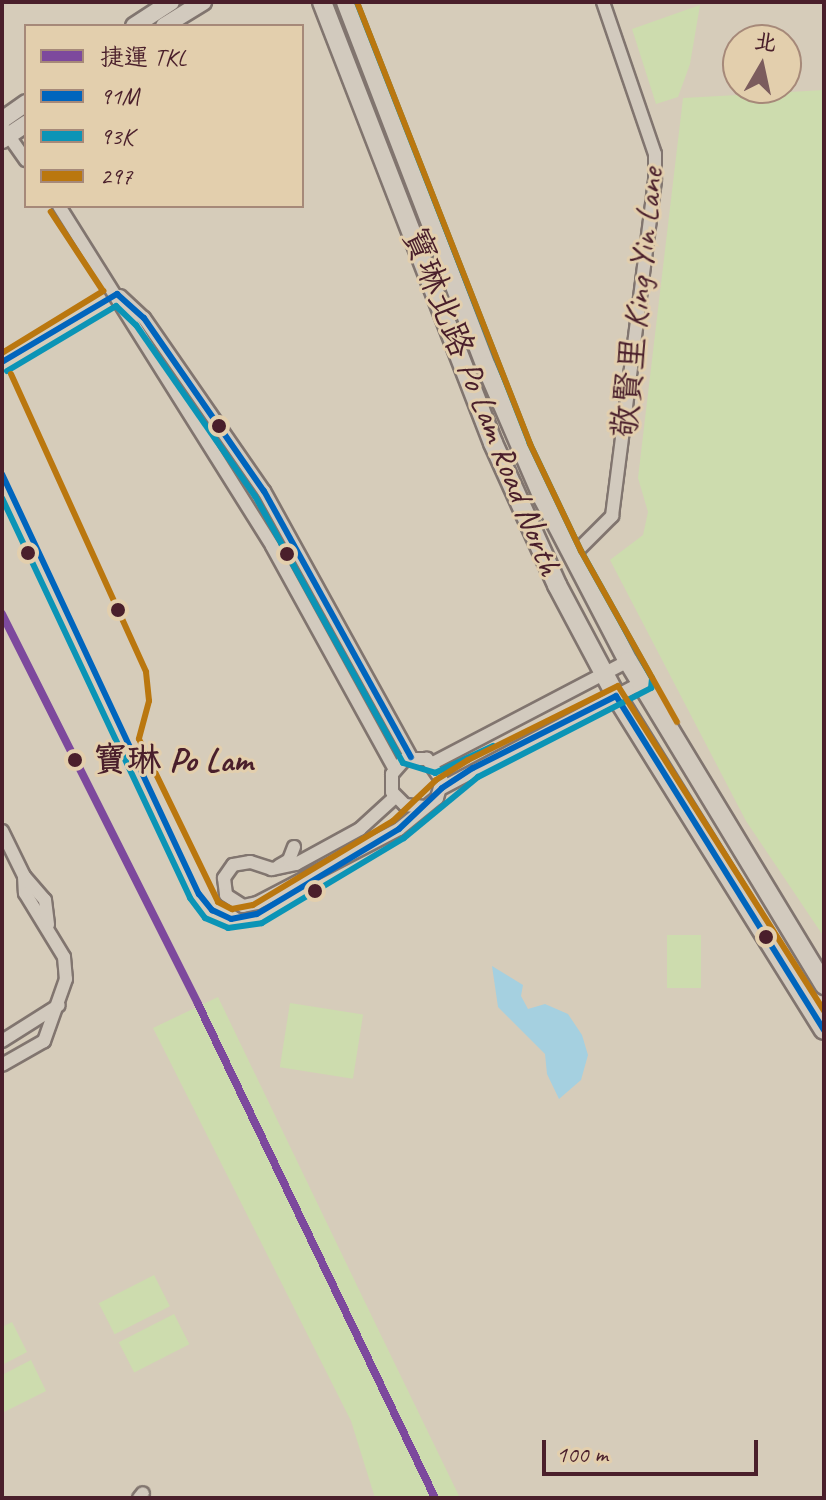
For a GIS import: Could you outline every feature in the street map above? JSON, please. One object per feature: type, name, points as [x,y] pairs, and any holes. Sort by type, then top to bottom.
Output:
[{"type":"main road","name":"寶琳北路 Po Lam Road North","points":[[322,2],[493,443],[557,585],[616,696],[824,1030]]},
{"type":"main road","name":"寶琳北路 Po Lam Road North","points":[[346,2],[486,366],[572,556],[628,661],[757,882],[824,985]]},
{"type":"street","points":[[137,24],[171,2]]},
{"type":"street","points":[[167,24],[203,2]]},
{"type":"street","name":"敬賢里 King Yin Lane","points":[[572,556],[612,516],[655,171],[643,114],[603,2]]},
{"type":"street","points":[[4,131],[24,106]]},
{"type":"street","points":[[4,131],[24,125]]},
{"type":"street","points":[[4,131],[24,157]]},
{"type":"street","points":[[60,208],[117,294],[131,328],[272,546],[394,768],[391,786],[395,797],[405,805],[425,807]]},
{"type":"street","points":[[117,294],[144,318],[264,491],[411,757],[433,763],[628,661]]},
{"type":"street","points":[[395,797],[360,829],[296,864],[272,869],[250,862],[233,865],[224,878],[226,895],[243,906],[257,903],[389,834],[425,807],[442,788],[643,682]]},
{"type":"street","points":[[394,768],[411,757]]},
{"type":"street","points":[[433,763],[442,788]]},
{"type":"street","points":[[2,831],[24,876],[45,900],[48,925],[66,968],[59,1005],[44,1041],[2,1065]]},
{"type":"street","points":[[272,869],[289,860],[294,847]]},
{"type":"street","points":[[2,1041],[59,1005]]},
{"type":"green space","points":[[700,5],[690,64],[678,97],[656,104],[632,29]]},
{"type":"green space","points":[[824,90],[824,937],[746,821],[610,560],[643,535],[648,512],[638,478],[683,98],[722,96],[722,104],[802,104],[802,91]]},
{"type":"green space","points":[[667,935],[701,935],[701,988],[667,988]]},
{"type":"green space","points":[[218,997],[460,1498],[375,1498],[351,1421],[153,1028]]},
{"type":"green space","points":[[290,1003],[363,1015],[353,1079],[280,1067]]},
{"type":"green space","points":[[154,1275],[170,1306],[115,1334],[99,1303]]},
{"type":"green space","points":[[174,1314],[189,1344],[134,1372],[119,1342]]},
{"type":"green space","points":[[12,1322],[27,1352],[2,1365],[2,1327]]},
{"type":"green space","points":[[31,1360],[46,1391],[2,1413],[2,1375]]},
{"type":"water","points":[[492,966],[523,985],[521,996],[528,1009],[545,1004],[568,1014],[582,1035],[588,1055],[581,1080],[559,1099],[547,1074],[545,1054],[498,1007]]},
{"type":"metro line","name":"TKL","points":[[2,614],[198,1004],[435,1498]]},
{"type":"transit line","name":"93K","points":[[2,498],[190,898],[205,918],[228,928],[262,923],[404,838],[478,777],[651,688],[652,678],[581,551],[530,444],[357,2]]},
{"type":"transit line","name":"297","points":[[357,2],[530,444],[581,551],[677,722]]},
{"type":"transit line","name":"297","points":[[2,353],[103,291],[51,212]]},
{"type":"transit line","name":"91M","points":[[117,294],[144,318],[264,491],[411,757]]},
{"type":"transit line","name":"91M","points":[[2,362],[117,294]]},
{"type":"transit line","name":"93K","points":[[7,371],[116,306],[136,325],[255,496],[403,763],[435,773],[493,746]]},
{"type":"transit line","name":"297","points":[[11,374],[146,672],[149,701],[139,739],[218,902],[232,909],[253,905],[393,821],[436,780],[468,760],[618,686],[824,1011]]},
{"type":"transit line","name":"91M","points":[[2,474],[199,894],[212,910],[231,919],[257,914],[399,829],[442,788],[473,768],[616,696]]},
{"type":"transit line","name":"91M","points":[[616,696],[824,1030]]},
{"type":"place","name":"寶琳 Po Lam","points":[[75,760]]}]
